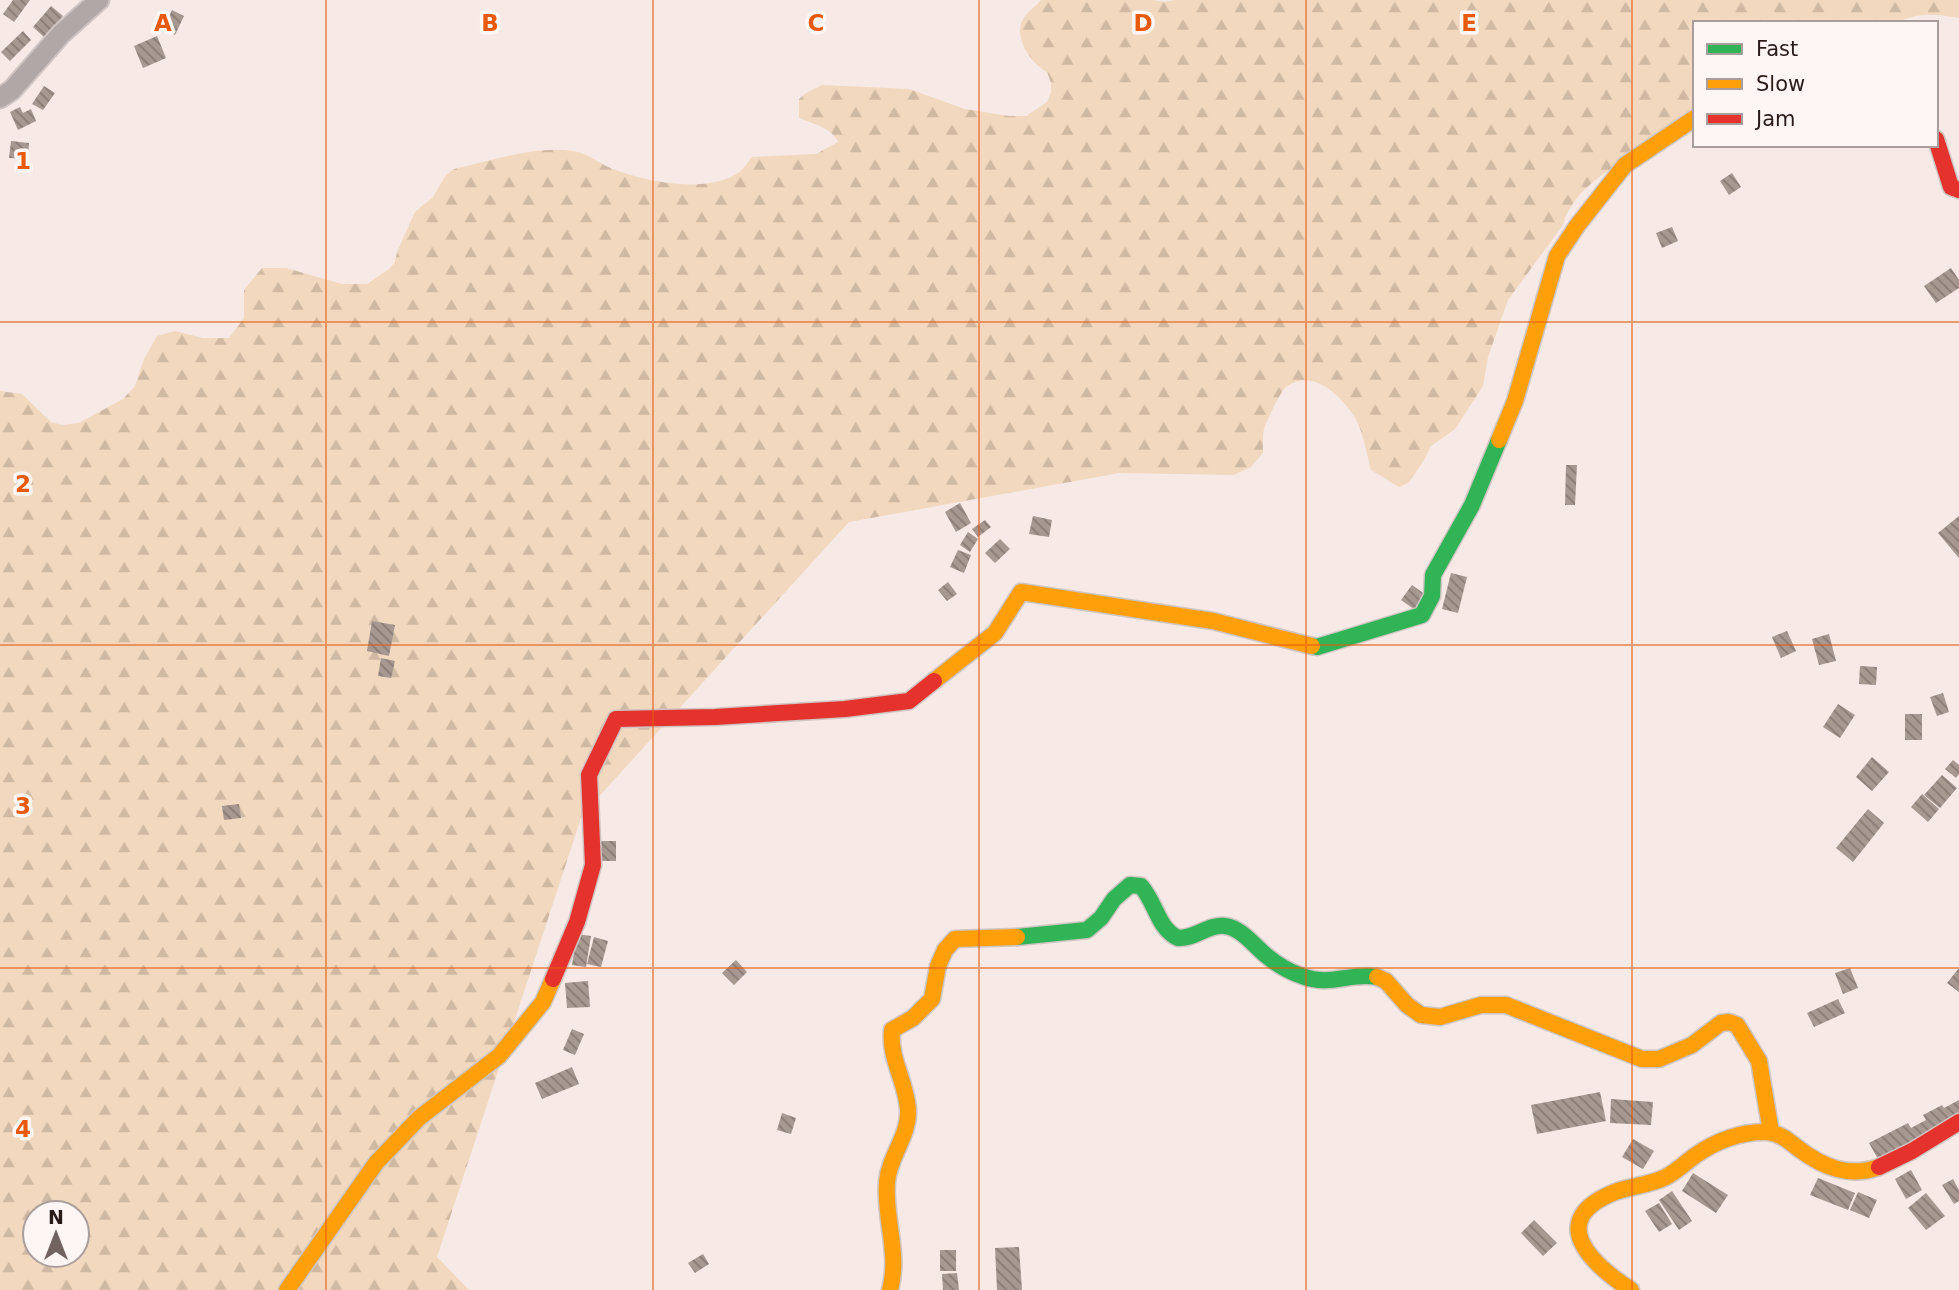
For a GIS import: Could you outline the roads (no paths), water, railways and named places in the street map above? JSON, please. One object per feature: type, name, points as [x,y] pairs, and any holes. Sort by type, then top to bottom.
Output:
[{"type":"street","points":[[0,98],[12,90],[61,34],[99,0]]},
{"type":"street","points":[[288,1290],[376,1163],[419,1118],[499,1056],[543,1002],[578,922],[593,865],[589,775],[616,719],[715,717],[845,709],[909,701],[995,633],[1021,592],[1213,621],[1317,647],[1422,615],[1432,596],[1433,575],[1472,505],[1515,401],[1557,256],[1625,165],[1693,119]]},
{"type":"street","points":[[1938,145],[1951,187],[1959,190]]},
{"type":"street","points":[[890,1290],[894,1279],[894,1247],[887,1185],[890,1165],[904,1133],[909,1109],[889,1045],[892,1030],[913,1018],[932,999],[938,966],[945,950],[955,939],[1032,936],[1087,930],[1101,919],[1114,899],[1130,885],[1141,886],[1151,898],[1162,924],[1170,934],[1181,939],[1211,926],[1227,926],[1242,934],[1265,955],[1296,974],[1318,981],[1342,981],[1364,975],[1379,977],[1391,985],[1407,1008],[1432,1017],[1478,1004],[1499,1004],[1526,1011],[1642,1059],[1659,1059],[1692,1045],[1721,1023],[1729,1021],[1737,1025],[1759,1061],[1771,1132]]},
{"type":"street","points":[[1631,1290],[1612,1279],[1582,1248],[1577,1236],[1582,1214],[1592,1203],[1613,1193],[1658,1181],[1720,1141],[1771,1132],[1788,1139],[1831,1169],[1867,1171],[1887,1163],[1959,1122]]}]
